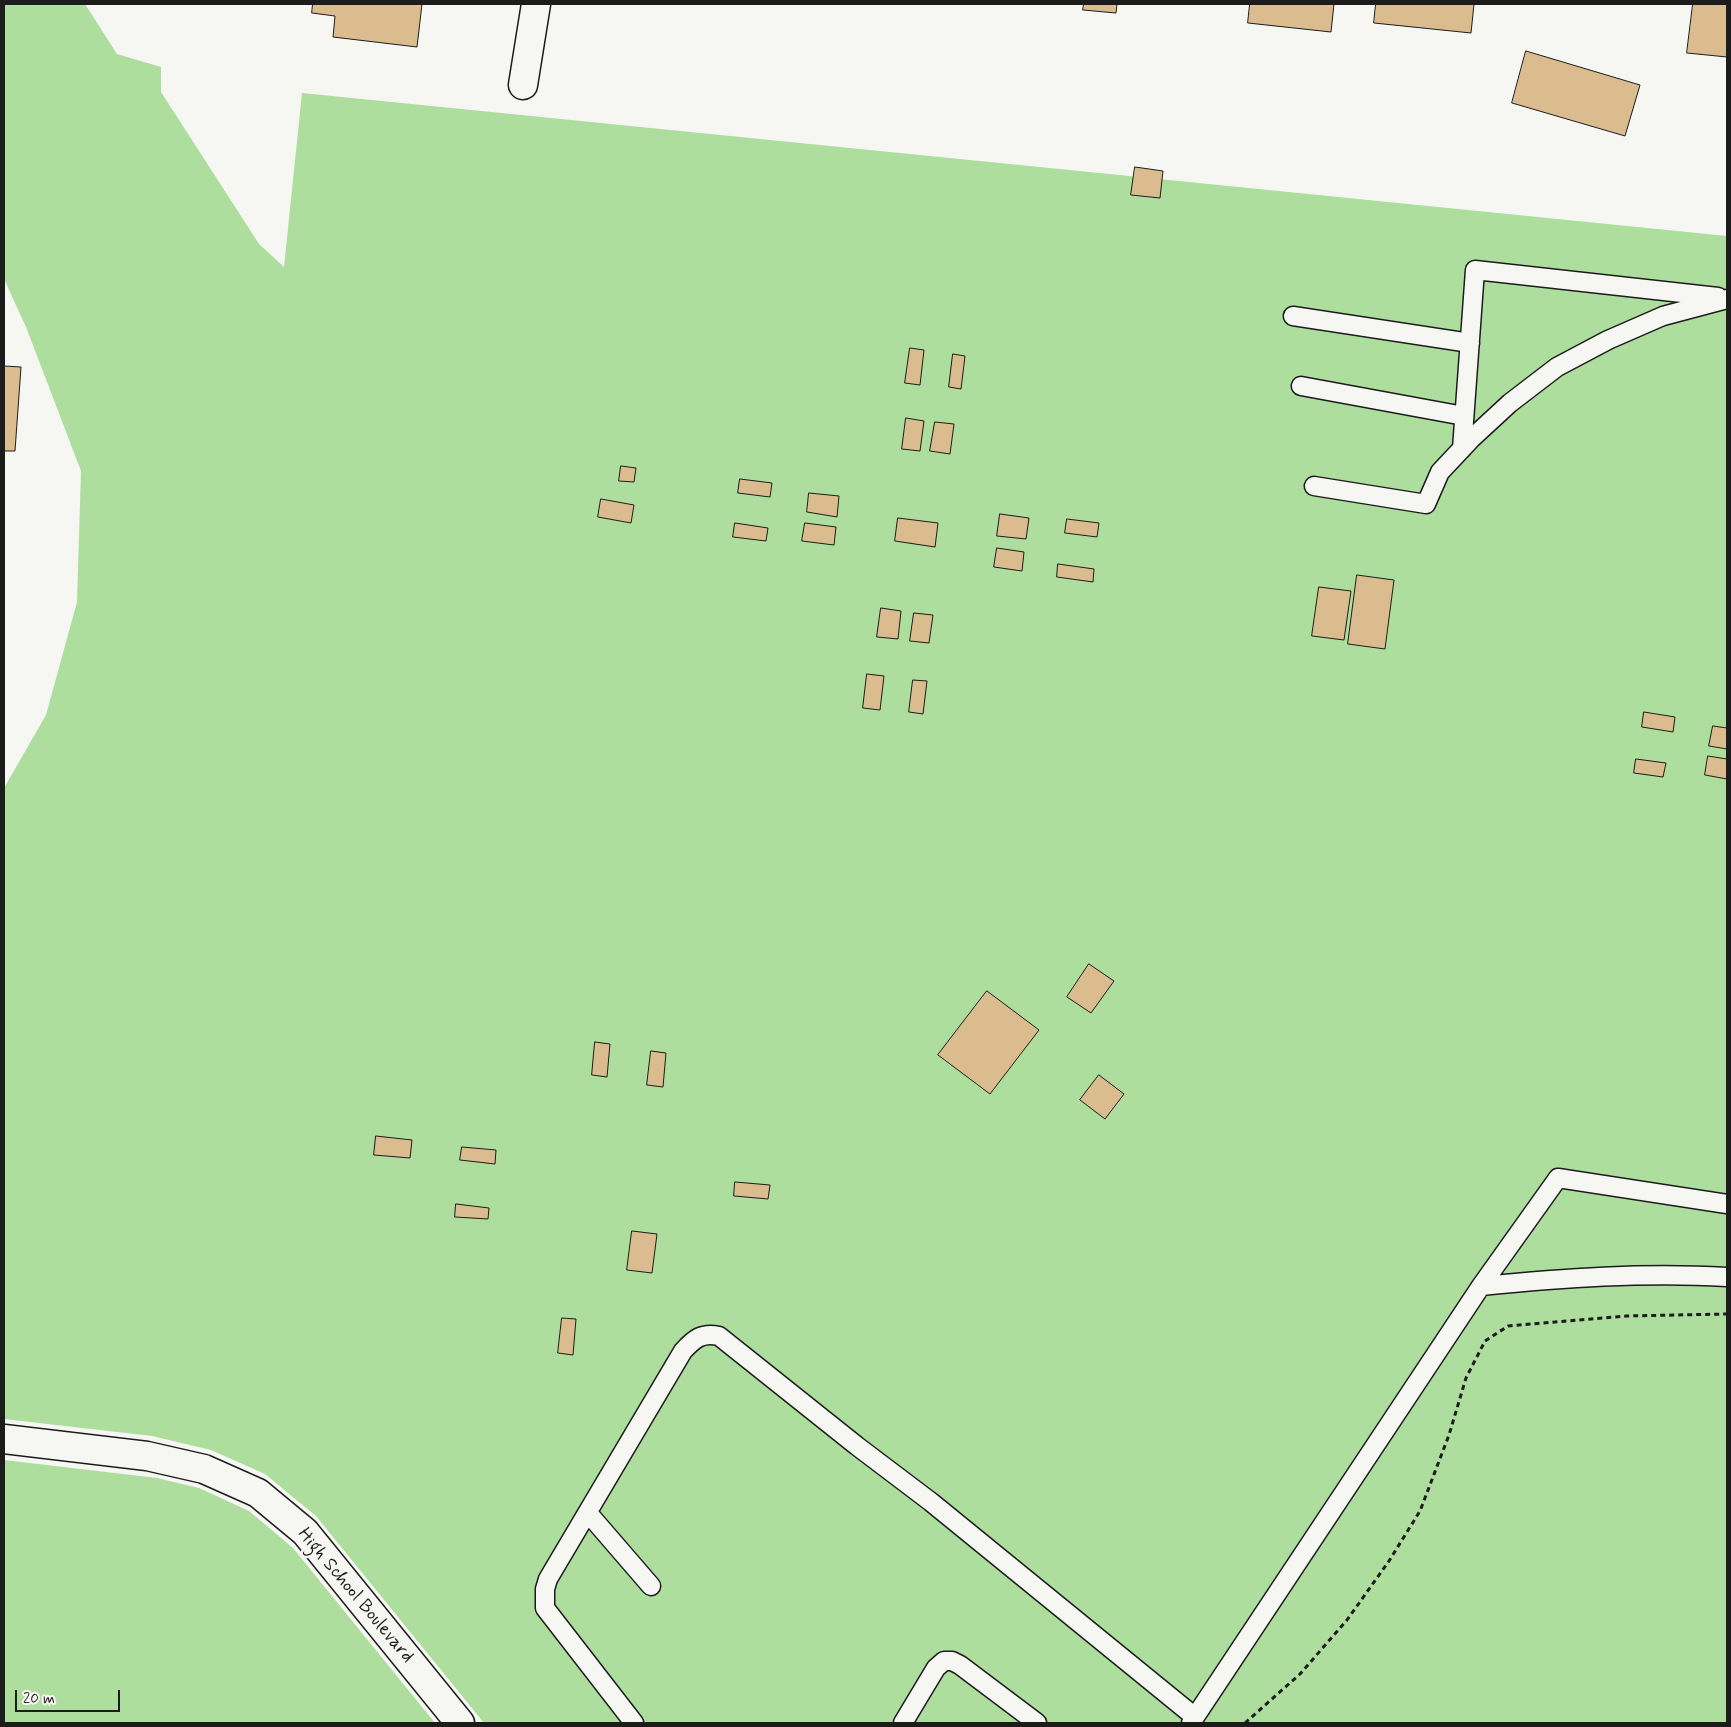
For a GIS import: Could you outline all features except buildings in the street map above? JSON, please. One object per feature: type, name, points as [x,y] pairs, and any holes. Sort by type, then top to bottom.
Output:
[{"type":"street","points":[[523,85],[536,4]]},
{"type":"street","name":"High School Boulevard","points":[[4,1439],[148,1456],[204,1469],[258,1493],[305,1532],[460,1723]]},
{"type":"lane","points":[[1462,449],[1475,270],[1727,298]]},
{"type":"lane","points":[[1314,486],[1426,504],[1440,472],[1510,402],[1557,367],[1608,340],[1663,316],[1727,298]]},
{"type":"lane","points":[[1293,316],[1470,343]]},
{"type":"lane","points":[[1301,386],[1464,416]]},
{"type":"lane","points":[[634,1723],[545,1608],[545,1589],[548,1579],[683,1351],[700,1335],[709,1333],[719,1336],[857,1446],[931,1502],[1193,1720],[1481,1286],[1558,1178],[1727,1204]]},
{"type":"lane","points":[[1481,1286],[1557,1279],[1690,1275],[1727,1277]]},
{"type":"lane","points":[[588,1513],[651,1586]]},
{"type":"lane","points":[[902,1723],[936,1668],[944,1661],[952,1661],[1037,1723]]},
{"type":"path","points":[[1245,1723],[1300,1674],[1347,1620],[1410,1528],[1420,1511],[1449,1435],[1466,1378],[1485,1341],[1508,1326],[1626,1316],[1727,1314]]},
{"type":"green space","points":[[4,4],[85,4],[117,54],[161,67],[161,92],[259,244],[284,267],[302,93],[1727,236],[1727,1723],[484,1723],[316,1516],[265,1474],[211,1450],[152,1436],[4,1419],[4,788],[46,715],[77,602],[81,471],[26,327],[4,279]]},
{"type":"green space","points":[[4,1460],[157,1478],[199,1488],[249,1511],[293,1548],[435,1723],[4,1723]]}]
